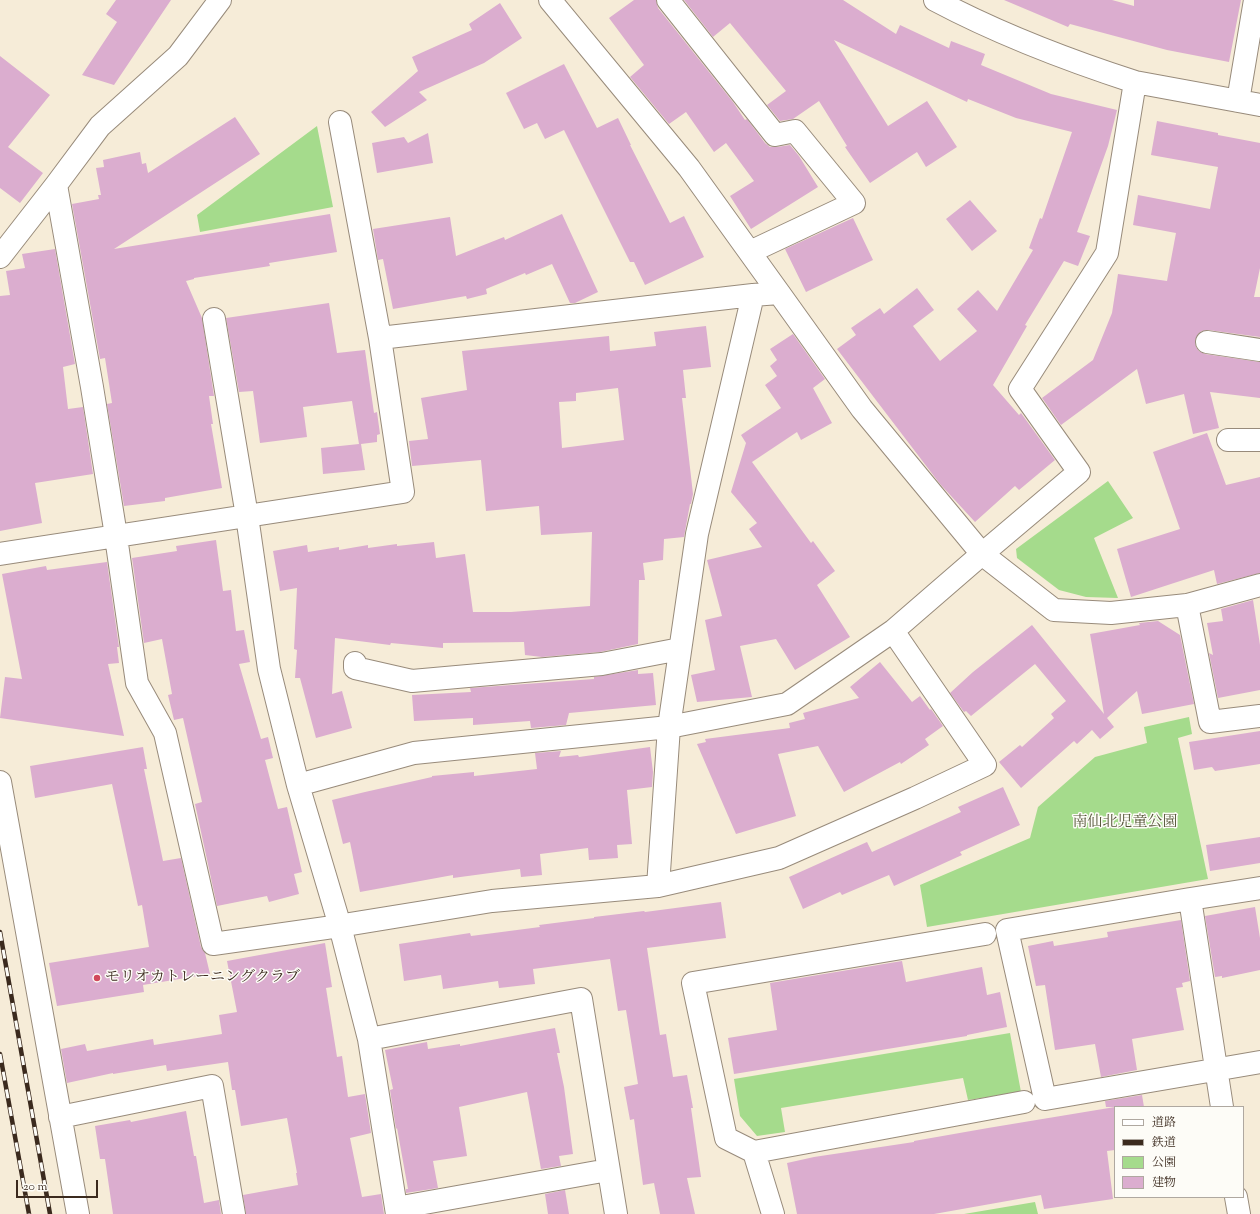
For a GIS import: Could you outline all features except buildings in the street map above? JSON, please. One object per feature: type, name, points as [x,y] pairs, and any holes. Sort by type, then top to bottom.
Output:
[{"type":"street","points":[[0,257],[56,186],[100,126],[178,56],[220,0]]},
{"type":"street","points":[[550,0],[689,168],[862,409],[982,554],[1054,610],[1111,613],[1187,604],[1260,585]]},
{"type":"street","points":[[668,0],[774,135],[795,130],[854,203],[750,252]]},
{"type":"street","points":[[935,0],[970,18],[1083,65],[1135,82],[1260,105]]},
{"type":"street","points":[[1238,101],[1255,0]]},
{"type":"street","points":[[298,785],[414,753],[669,728],[787,704],[894,631],[1079,472],[1020,389],[1107,253],[1135,82]]},
{"type":"street","points":[[0,554],[403,492],[380,338],[340,122]]},
{"type":"street","points":[[56,186],[92,387],[137,683],[165,733],[213,944],[340,926],[492,901],[658,886],[779,858],[915,798],[985,765],[894,631]]},
{"type":"street","points":[[380,338],[779,293]]},
{"type":"street","points":[[658,886],[669,728],[697,534],[753,295]]},
{"type":"street","points":[[214,319],[247,516],[269,668],[298,785],[340,926],[369,1039],[396,1211],[608,1170]]},
{"type":"street","points":[[1207,342],[1260,350]]},
{"type":"street","points":[[1228,440],[1260,440]]},
{"type":"street","points":[[1187,604],[1210,722],[1260,716]]},
{"type":"street","points":[[355,663],[355,668],[412,682],[602,664],[680,648]]},
{"type":"street","points":[[0,782],[78,1214]]},
{"type":"street","points":[[1260,888],[1007,930],[1045,1099],[1260,1062]]},
{"type":"street","points":[[1190,899],[1222,1106]]},
{"type":"street","points":[[985,934],[693,983],[726,1138],[754,1152],[1024,1102]]},
{"type":"street","points":[[369,1039],[581,999],[616,1214]]},
{"type":"street","points":[[60,1118],[212,1086],[234,1214]]},
{"type":"street","points":[[754,1152],[773,1214]]},
{"type":"street","points":[[1236,1198],[1239,1214]]},
{"type":"green space","points":[[317,126],[333,207],[200,232],[197,215]]},
{"type":"green space","points":[[1108,481],[1133,518],[1094,538],[1118,598],[1086,597],[1059,590],[1017,558],[1016,549]]},
{"type":"green space","name":"南仙北児童公園","points":[[1189,717],[1192,734],[1178,738],[1208,879],[927,927],[920,885],[1030,838],[1038,807],[1095,757],[1147,743],[1144,727]]},
{"type":"green space","points":[[1010,1033],[1021,1092],[968,1100],[963,1078],[781,1108],[785,1132],[757,1136],[740,1116],[734,1079]]},
{"type":"green space","points":[[1035,1202],[1038,1214],[964,1214]]},
{"type":"railway","points":[[0,932],[50,1214]]},
{"type":"railway","points":[[0,1054],[29,1214]]},
{"type":"place","name":"モリオカトレーニングクラブ","points":[[97,978]]}]
